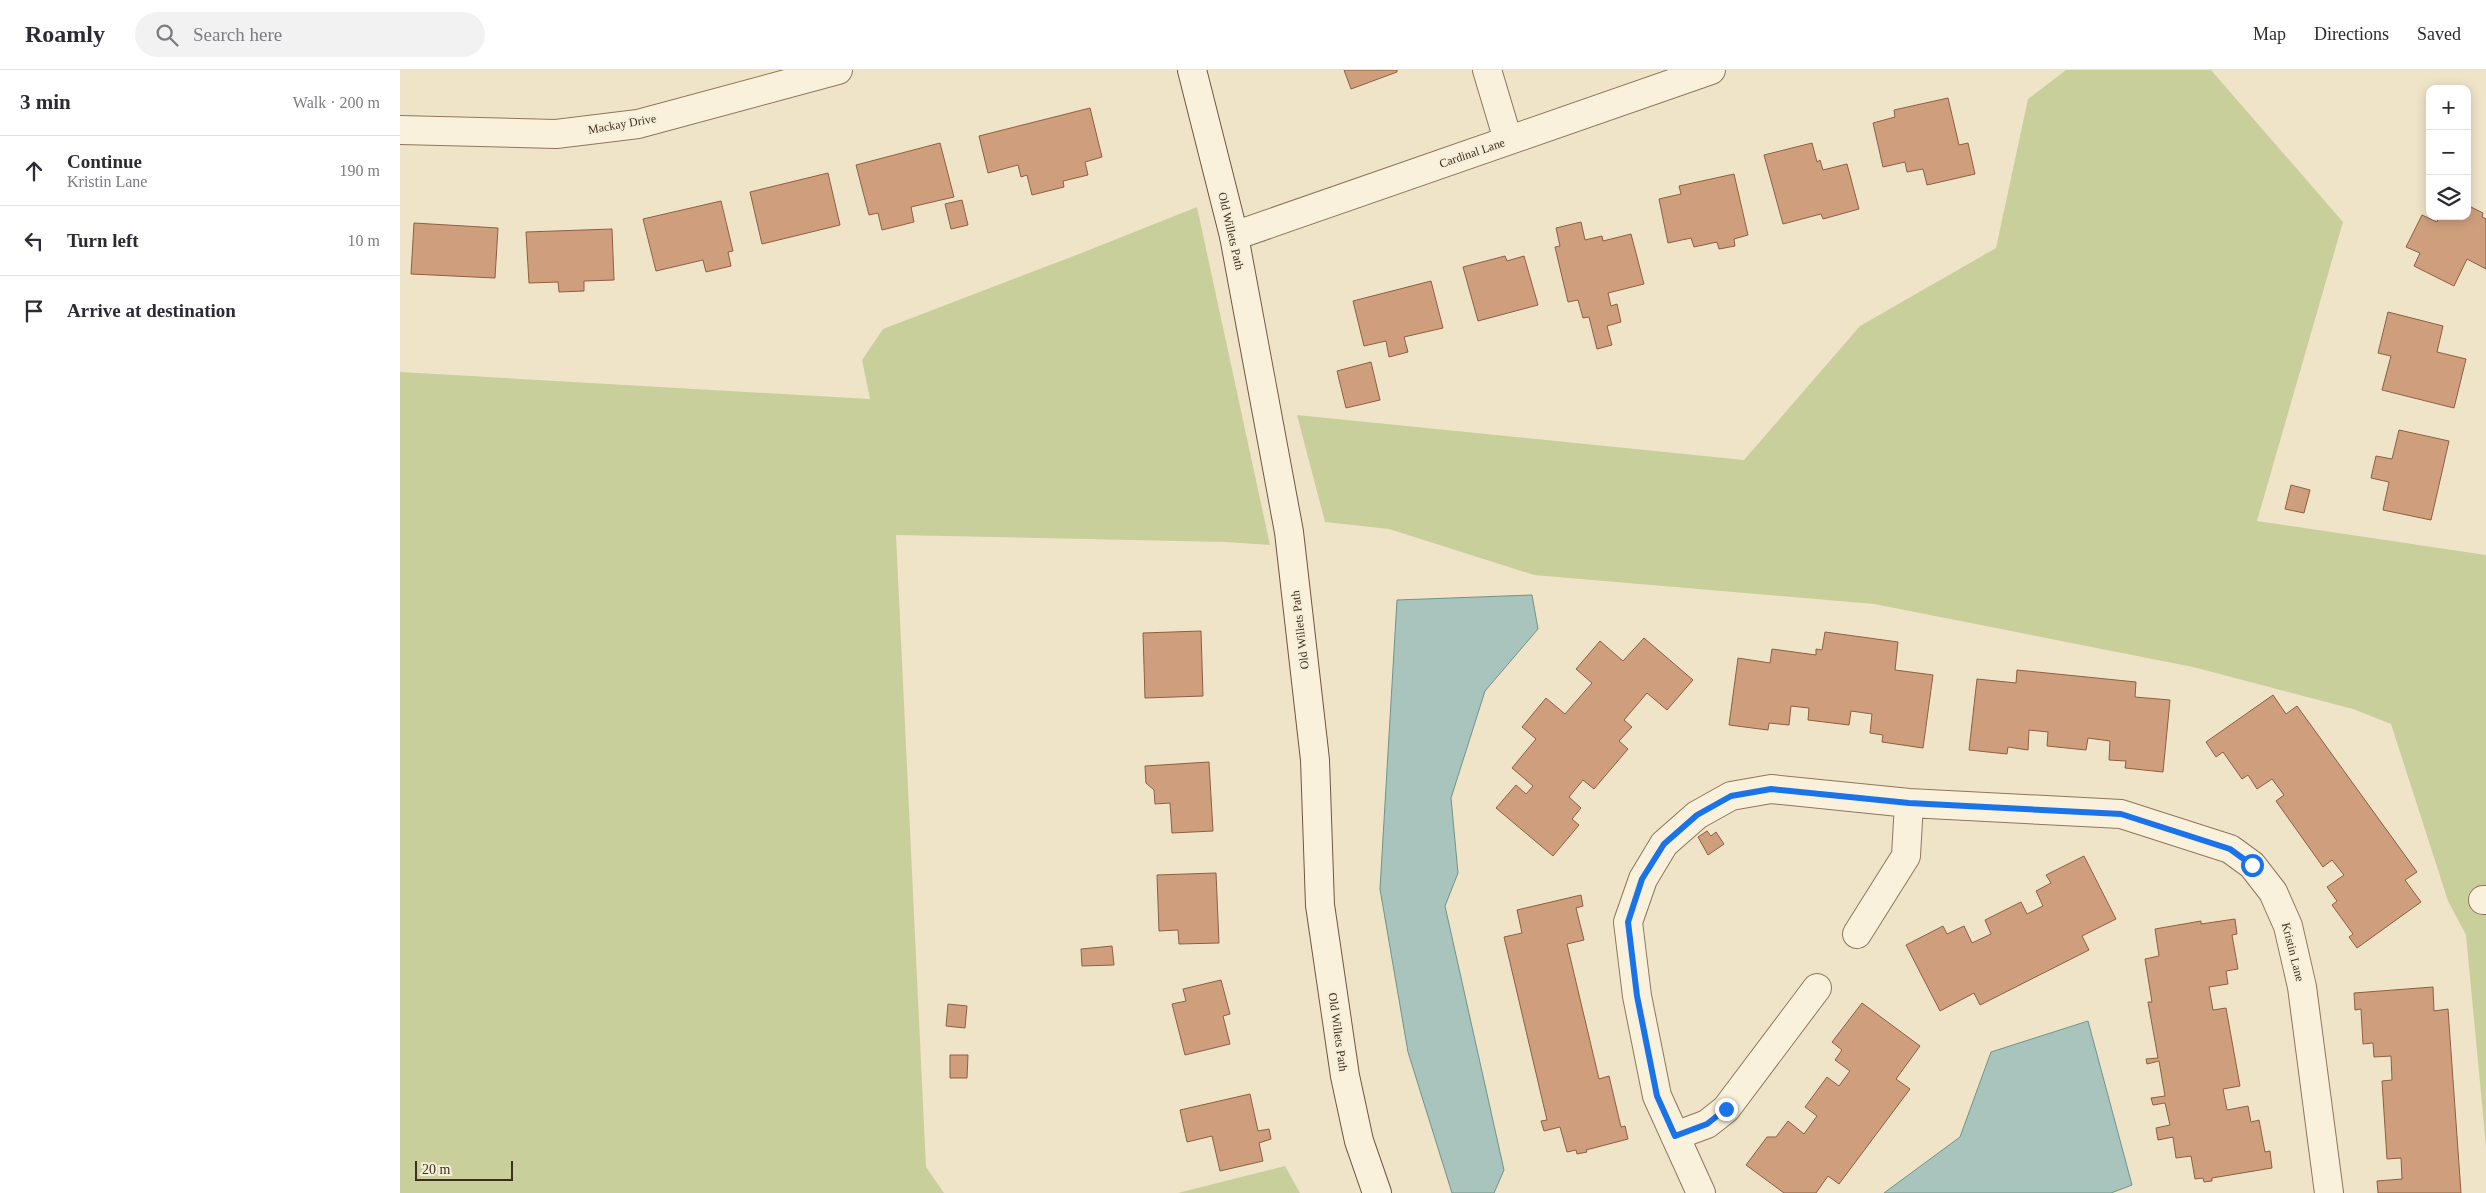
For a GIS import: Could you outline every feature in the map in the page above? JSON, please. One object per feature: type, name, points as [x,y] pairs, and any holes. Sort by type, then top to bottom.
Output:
[{"type":"street","name":"Mackay Drive","points":[[400,130],[556,134],[638,124],[838,70]]},
{"type":"street","name":"Old Willets Path","points":[[1192,70],[1234,236],[1289,532],[1315,760],[1320,905],[1345,1076],[1359,1141],[1377,1193]]},
{"type":"street","points":[[1488,70],[1508,140]]},
{"type":"street","name":"Cardinal Lane","points":[[1234,236],[1711,70]]},
{"type":"street","name":"Kristin Lane","points":[[1701,1193],[1657,1096],[1637,996],[1628,922],[1642,879],[1664,844],[1697,815],[1731,796],[1771,789],[1909,803],[2121,814],[2230,849],[2252,865],[2273,892],[2288,926],[2302,987],[2329,1193]]},
{"type":"street","points":[[1857,934],[1906,856],[1909,803]]},
{"type":"street","points":[[1675,1136],[1707,1124],[1726,1109],[1817,988]]},
{"type":"green space","points":[[2066,70],[2211,70],[2343,222],[2257,521],[2486,555],[2486,1146],[2466,935],[2448,901],[2391,724],[2353,709],[2193,667],[1874,604],[1534,575],[1389,529],[1325,522],[1297,415],[1744,460],[1860,326],[1996,248],[2028,99]]},
{"type":"green space","points":[[1197,207],[1270,545],[1225,542],[896,535],[926,1167],[944,1193],[400,1193],[400,372],[870,399],[862,360],[883,329]]},
{"type":"green space","points":[[1285,1166],[1300,1193],[1178,1193]]},
{"type":"water","points":[[1532,595],[1538,629],[1485,691],[1451,798],[1458,873],[1445,906],[1504,1170],[1494,1193],[1452,1193],[1408,1052],[1380,889],[1397,600]]},
{"type":"water","points":[[2088,1021],[2132,1185],[2111,1193],[1884,1193],[1960,1137],[1991,1052]]},
{"type":"building","points":[[1344,70],[1397,70],[1397,72],[1351,89]]},
{"type":"building","points":[[1948,98],[1959,145],[1968,143],[1975,174],[1927,185],[1923,169],[1907,172],[1905,162],[1883,167],[1873,123],[1895,117],[1894,110]]},
{"type":"building","points":[[1090,108],[1102,157],[1085,162],[1088,175],[1063,181],[1064,187],[1032,195],[1027,175],[1021,177],[1018,165],[988,173],[979,136]]},
{"type":"building","points":[[940,143],[954,197],[911,207],[914,222],[882,230],[878,213],[869,215],[856,165]]},
{"type":"building","points":[[1812,143],[1817,162],[1820,160],[1823,170],[1847,164],[1859,209],[1823,219],[1821,214],[1783,224],[1764,155]]},
{"type":"building","points":[[828,173],[840,225],[762,244],[750,192]]},
{"type":"building","points":[[1734,174],[1748,235],[1734,239],[1735,246],[1719,249],[1717,242],[1694,247],[1691,238],[1668,243],[1659,199],[1681,194],[1679,186]]},
{"type":"building","points":[[962,200],[968,225],[951,229],[945,204]]},
{"type":"building","points":[[721,201],[733,251],[728,252],[731,266],[706,272],[703,260],[656,271],[643,219]]},
{"type":"building","points":[[2471,207],[2483,213],[2482,217],[2486,219],[2486,269],[2467,259],[2454,286],[2414,266],[2420,253],[2406,247],[2422,215],[2426,217],[2426,220],[2437,222],[2438,220],[2471,220]]},
{"type":"building","points":[[1581,222],[1585,240],[1602,236],[1603,241],[1631,234],[1644,284],[1608,293],[1611,306],[1617,304],[1621,322],[1607,326],[1612,345],[1597,349],[1589,317],[1583,318],[1578,300],[1568,302],[1555,247],[1560,246],[1556,228]]},
{"type":"building","points":[[414,223],[498,228],[495,278],[411,274]]},
{"type":"building","points":[[612,229],[614,280],[584,281],[584,291],[559,292],[558,282],[529,283],[526,232]]},
{"type":"building","points":[[1505,256],[1507,261],[1524,256],[1538,305],[1478,321],[1463,267]]},
{"type":"building","points":[[1431,281],[1443,328],[1404,337],[1408,352],[1389,357],[1386,341],[1364,346],[1353,301]]},
{"type":"building","points":[[2388,312],[2443,326],[2437,352],[2466,359],[2454,408],[2382,390],[2391,356],[2378,353]]},
{"type":"building","points":[[1371,362],[1380,400],[1346,408],[1337,371]]},
{"type":"building","points":[[2399,430],[2449,441],[2431,520],[2383,510],[2389,482],[2371,478],[2376,456],[2392,459]]},
{"type":"building","points":[[2291,485],[2310,490],[2304,513],[2285,509]]},
{"type":"building","points":[[1201,631],[1203,696],[1145,698],[1143,633]]},
{"type":"building","points":[[1825,632],[1898,642],[1895,670],[1933,675],[1923,748],[1882,742],[1883,735],[1870,733],[1872,714],[1851,711],[1849,725],[1808,720],[1809,708],[1791,706],[1789,725],[1769,723],[1768,730],[1729,725],[1738,658],[1770,663],[1772,649],[1816,655],[1816,649],[1822,650]]},
{"type":"building","points":[[1644,638],[1693,680],[1667,710],[1647,693],[1624,720],[1632,727],[1619,741],[1628,749],[1594,789],[1583,780],[1569,797],[1581,808],[1572,819],[1579,825],[1553,856],[1496,808],[1516,785],[1526,794],[1533,786],[1512,768],[1536,739],[1522,727],[1546,698],[1565,714],[1592,683],[1576,669],[1600,641],[1623,661]]},
{"type":"building","points":[[2017,670],[2136,682],[2135,697],[2170,700],[2163,772],[2125,768],[2126,761],[2109,760],[2110,741],[2088,738],[2086,750],[2047,746],[2048,732],[2029,730],[2028,750],[2008,747],[2007,754],[1969,750],[1977,679],[2016,683]]},
{"type":"building","points":[[2273,695],[2286,714],[2297,706],[2417,872],[2405,880],[2421,902],[2357,948],[2349,937],[2353,934],[2332,905],[2337,901],[2327,887],[2344,875],[2332,860],[2323,867],[2276,801],[2284,795],[2272,779],[2257,789],[2248,775],[2242,779],[2223,752],[2216,757],[2206,742]]},
{"type":"building","points":[[1209,762],[1213,831],[1172,833],[1170,803],[1155,804],[1154,790],[1146,783],[1145,766]]},
{"type":"building","points":[[1707,831],[1711,836],[1716,832],[1724,844],[1708,855],[1698,837]]},
{"type":"building","points":[[2084,856],[2116,919],[2082,936],[2089,950],[1980,1005],[1974,993],[1940,1011],[1906,945],[1943,926],[1947,934],[1964,926],[1972,943],[1991,934],[1985,920],[2021,902],[2027,914],[2043,906],[2036,891],[2051,883],[2046,875]]},
{"type":"building","points":[[1216,873],[1219,943],[1179,944],[1178,930],[1159,931],[1157,875]]},
{"type":"building","points":[[1581,895],[1583,906],[1576,908],[1584,940],[1567,944],[1599,1079],[1609,1076],[1621,1127],[1625,1126],[1628,1139],[1577,1154],[1576,1150],[1567,1152],[1560,1127],[1544,1131],[1541,1121],[1547,1120],[1504,937],[1522,933],[1517,910]]},
{"type":"building","points":[[2235,919],[2237,934],[2232,935],[2238,969],[2226,971],[2228,984],[2209,987],[2213,1010],[2226,1008],[2240,1086],[2223,1089],[2227,1110],[2248,1106],[2251,1122],[2259,1120],[2265,1152],[2270,1151],[2272,1168],[2212,1178],[2212,1181],[2204,1182],[2203,1178],[2195,1179],[2191,1156],[2176,1158],[2173,1137],[2158,1140],[2156,1128],[2170,1125],[2165,1103],[2153,1105],[2151,1098],[2165,1096],[2159,1061],[2147,1064],[2146,1059],[2158,1058],[2148,1002],[2152,1002],[2145,959],[2159,956],[2155,929],[2201,921],[2201,924]]},
{"type":"building","points":[[1112,946],[1114,965],[1082,966],[1081,949]]},
{"type":"building","points":[[1221,980],[1230,1014],[1223,1016],[1230,1044],[1185,1055],[1172,1004],[1186,1001],[1183,989]]},
{"type":"building","points":[[2433,987],[2434,1011],[2448,1009],[2461,1193],[2378,1193],[2377,1181],[2402,1179],[2401,1158],[2387,1159],[2382,1081],[2392,1080],[2391,1056],[2374,1057],[2373,1043],[2363,1044],[2361,1009],[2355,1010],[2354,993]]},
{"type":"building","points":[[1862,1003],[1920,1046],[1896,1079],[1910,1089],[1839,1184],[1828,1176],[1816,1193],[1784,1193],[1746,1165],[1767,1137],[1776,1137],[1788,1121],[1804,1134],[1817,1116],[1805,1107],[1827,1077],[1839,1086],[1850,1071],[1835,1060],[1842,1050],[1832,1042]]},
{"type":"building","points":[[948,1004],[967,1006],[965,1028],[946,1026]]},
{"type":"building","points":[[950,1055],[968,1055],[967,1078],[950,1078]]},
{"type":"building","points":[[1250,1094],[1258,1131],[1269,1129],[1271,1139],[1259,1143],[1263,1161],[1220,1171],[1212,1136],[1187,1142],[1180,1110]]},
{"type":"route","points":[[1726,1109],[1707,1124],[1675,1136],[1657,1096],[1637,996],[1628,922],[1642,879],[1664,844],[1697,815],[1731,796],[1771,789],[1909,803],[2121,814],[2230,849],[2252,865]]}]
